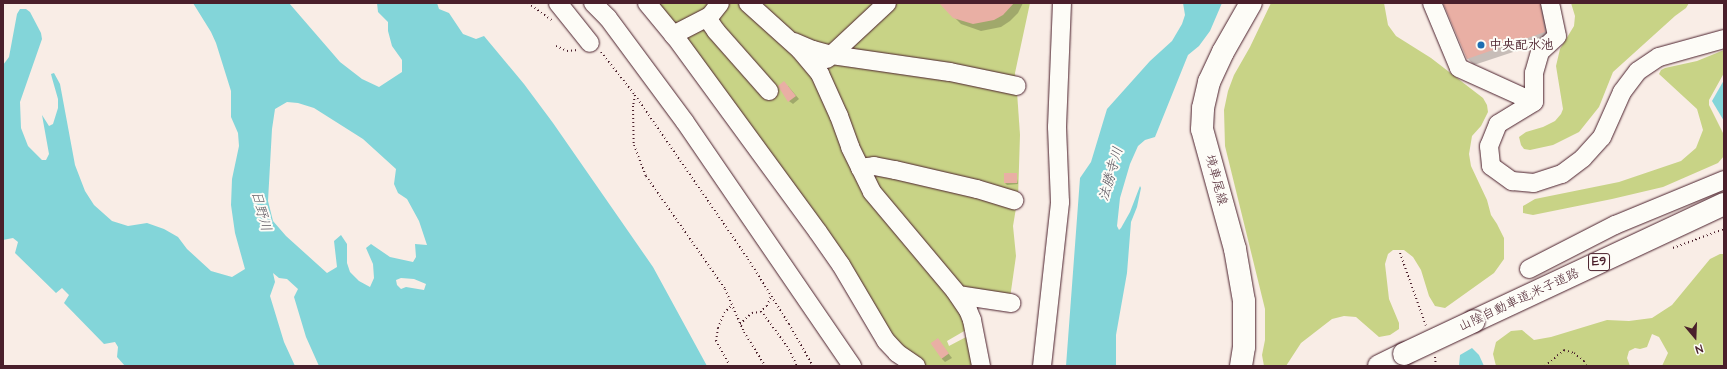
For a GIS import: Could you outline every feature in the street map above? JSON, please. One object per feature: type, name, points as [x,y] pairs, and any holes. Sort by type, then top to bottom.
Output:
[{"type":"main road","name":"境車尾線","points":[[1241,366],[1244,348],[1244,301],[1235,249],[1202,129],[1202,108],[1209,82],[1223,52],[1252,3]]},
{"type":"main road","points":[[1667,230],[1724,200]]},
{"type":"main road","name":"山陰自動車道;米子道路","points":[[1379,366],[1403,360],[1667,230],[1724,204]]},
{"type":"main road","name":"山陰自動車道;米子道路","points":[[1475,325],[1724,212]]},
{"type":"street","points":[[558,3],[590,43]]},
{"type":"street","points":[[593,3],[608,18],[685,122],[852,366]]},
{"type":"street","points":[[647,3],[673,35],[818,232],[841,265],[886,341],[897,353],[916,366]]},
{"type":"street","points":[[673,35],[707,18],[720,3]]},
{"type":"street","points":[[748,3],[788,39],[816,69],[827,86],[860,168],[877,199],[958,295],[968,310],[972,320],[981,366]]},
{"type":"street","points":[[816,69],[887,3]]},
{"type":"street","points":[[1042,366],[1060,202],[1057,127],[1062,3]]},
{"type":"street","points":[[1432,3],[1459,68],[1534,102]]},
{"type":"street","points":[[1534,102],[1534,73],[1540,52],[1557,36],[1550,3]]},
{"type":"street","points":[[707,18],[716,31],[769,91]]},
{"type":"street","points":[[788,39],[813,50],[832,55],[950,72],[1017,86]]},
{"type":"street","points":[[1534,102],[1498,124],[1489,146],[1491,166],[1512,181],[1534,182],[1562,174],[1583,158],[1602,137],[1622,92],[1638,71],[1659,57],[1724,39]]},
{"type":"street","points":[[860,168],[874,166],[896,170],[977,189],[1014,200]]},
{"type":"street","points":[[1529,269],[1615,225],[1724,180]]},
{"type":"street","points":[[958,295],[1011,303]]},
{"type":"path","points":[[556,46],[567,51],[574,51],[590,43],[603,54],[635,95],[748,260],[813,366]]},
{"type":"path","points":[[635,95],[633,106],[634,145],[646,176],[725,289],[740,324],[764,366]]},
{"type":"path","points":[[1400,253],[1426,327]]},
{"type":"path","points":[[740,324],[752,313],[761,311],[767,306],[771,296]]},
{"type":"path","points":[[730,366],[716,341],[718,328],[724,313],[732,305]]},
{"type":"path","points":[[761,311],[787,346],[797,366]]},
{"type":"path","points":[[1545,366],[1564,350],[1574,353],[1584,361],[1586,366]]},
{"type":"path","points":[[1434,355],[1436,366]]},
{"type":"green space","points":[[650,3],[717,3],[679,29]]},
{"type":"green space","points":[[722,3],[744,3],[800,54],[848,147],[953,292],[966,330],[947,341],[949,346],[968,336],[977,366],[919,366],[896,349],[683,35],[713,23]]},
{"type":"green space","points":[[751,3],[883,3],[835,49],[812,47]]},
{"type":"green space","points":[[891,3],[1030,3],[1015,73],[1016,83],[841,51]]},
{"type":"green space","points":[[1271,3],[1384,3],[1388,25],[1396,36],[1431,58],[1483,98],[1487,105],[1488,112],[1481,126],[1472,136],[1469,154],[1471,166],[1487,200],[1491,215],[1504,238],[1504,259],[1494,273],[1445,308],[1435,306],[1429,296],[1421,270],[1413,257],[1404,250],[1393,250],[1388,254],[1385,264],[1389,299],[1399,323],[1399,329],[1390,335],[1379,337],[1356,317],[1344,316],[1332,319],[1301,343],[1286,366],[1264,366],[1262,355],[1265,340],[1265,309],[1225,146],[1224,110],[1228,91],[1234,75],[1250,47]]},
{"type":"green space","points":[[1571,3],[1689,3],[1686,8],[1675,16],[1613,72],[1599,107],[1579,132],[1553,145],[1530,150],[1524,149],[1521,145],[1519,137],[1526,132],[1543,127],[1555,121],[1563,109],[1556,66],[1560,49],[1574,26],[1575,16]]},
{"type":"green space","points":[[1724,50],[1724,73],[1709,100],[1709,105],[1724,135],[1724,156],[1718,163],[1663,187],[1533,215],[1523,213],[1523,206],[1535,199],[1619,182],[1681,161],[1696,148],[1703,130],[1697,109],[1659,74],[1661,70],[1665,68],[1697,61]]},
{"type":"green space","points":[[834,58],[1017,92],[1020,135],[1018,198],[861,157],[824,68]]},
{"type":"green space","points":[[869,171],[1017,202],[1013,226],[1016,256],[1010,298],[955,289],[883,202]]},
{"type":"green space","points":[[1720,254],[1724,254],[1724,366],[1662,366],[1668,353],[1659,337],[1652,334],[1647,347],[1640,349],[1635,348],[1629,351],[1627,358],[1630,366],[1496,366],[1493,354],[1496,342],[1511,331],[1522,330],[1534,340],[1551,337],[1607,320],[1629,321],[1652,318],[1672,305],[1710,259]]},
{"type":"water","name":"日野川","points":[[193,3],[289,3],[340,62],[362,79],[379,87],[402,72],[402,60],[392,46],[388,31],[388,22],[378,12],[377,3],[437,3],[439,9],[449,13],[463,34],[476,39],[484,36],[524,84],[553,123],[653,267],[707,366],[319,366],[306,337],[294,297],[298,289],[287,279],[279,278],[273,273],[275,282],[270,296],[284,342],[295,366],[125,366],[117,357],[118,347],[115,342],[104,344],[64,303],[69,295],[62,288],[56,293],[15,253],[18,242],[13,238],[3,240],[3,65],[9,57],[17,14],[20,9],[26,9],[30,12],[41,33],[42,39],[20,102],[21,128],[28,146],[42,160],[46,160],[49,154],[42,115],[49,126],[53,124],[58,108],[58,99],[51,74],[54,73],[60,84],[75,165],[85,191],[94,205],[112,221],[128,226],[147,223],[164,229],[178,237],[187,249],[211,271],[232,277],[245,269],[235,233],[231,205],[232,179],[239,146],[238,133],[231,117],[231,91],[216,43]],"holes":[[[287,102],[298,103],[314,108],[363,139],[396,169],[394,184],[398,193],[407,199],[419,221],[427,245],[415,244],[416,257],[413,262],[390,257],[371,244],[366,248],[373,264],[374,278],[370,287],[359,281],[350,272],[347,263],[347,244],[341,235],[334,241],[337,267],[327,273],[286,236],[273,221],[268,201],[272,129],[275,109]],[[401,278],[414,279],[426,284],[424,290],[406,287],[401,289],[397,285],[396,280]]]},
{"type":"water","name":"法勝寺川","points":[[1183,3],[1222,3],[1210,31],[1199,46],[1188,55],[1155,137],[1145,140],[1138,146],[1130,164],[1120,198],[1117,226],[1119,230],[1130,212],[1140,186],[1141,188],[1137,207],[1131,222],[1127,273],[1116,335],[1116,366],[1066,366],[1080,178],[1091,162],[1107,109],[1150,61],[1172,41],[1182,24],[1185,15]]},
{"type":"water","points":[[1724,80],[1724,121],[1712,101]]},
{"type":"water","points":[[1472,348],[1479,355],[1484,366],[1459,366],[1460,355]]},
{"type":"building","points":[[939,3],[1014,3],[1003,15],[994,20],[973,24],[953,18]]},
{"type":"building","name":"中央配水池","points":[[1443,3],[1540,3],[1545,32],[1467,59]]},
{"type":"building","points":[[784,81],[796,96],[788,102],[778,86]]},
{"type":"building","points":[[1004,173],[1017,173],[1017,183],[1004,183]]},
{"type":"building","points":[[938,338],[949,354],[942,359],[931,343]]},
{"type":"place","name":"中央配水池","points":[[1481,45]]}]
